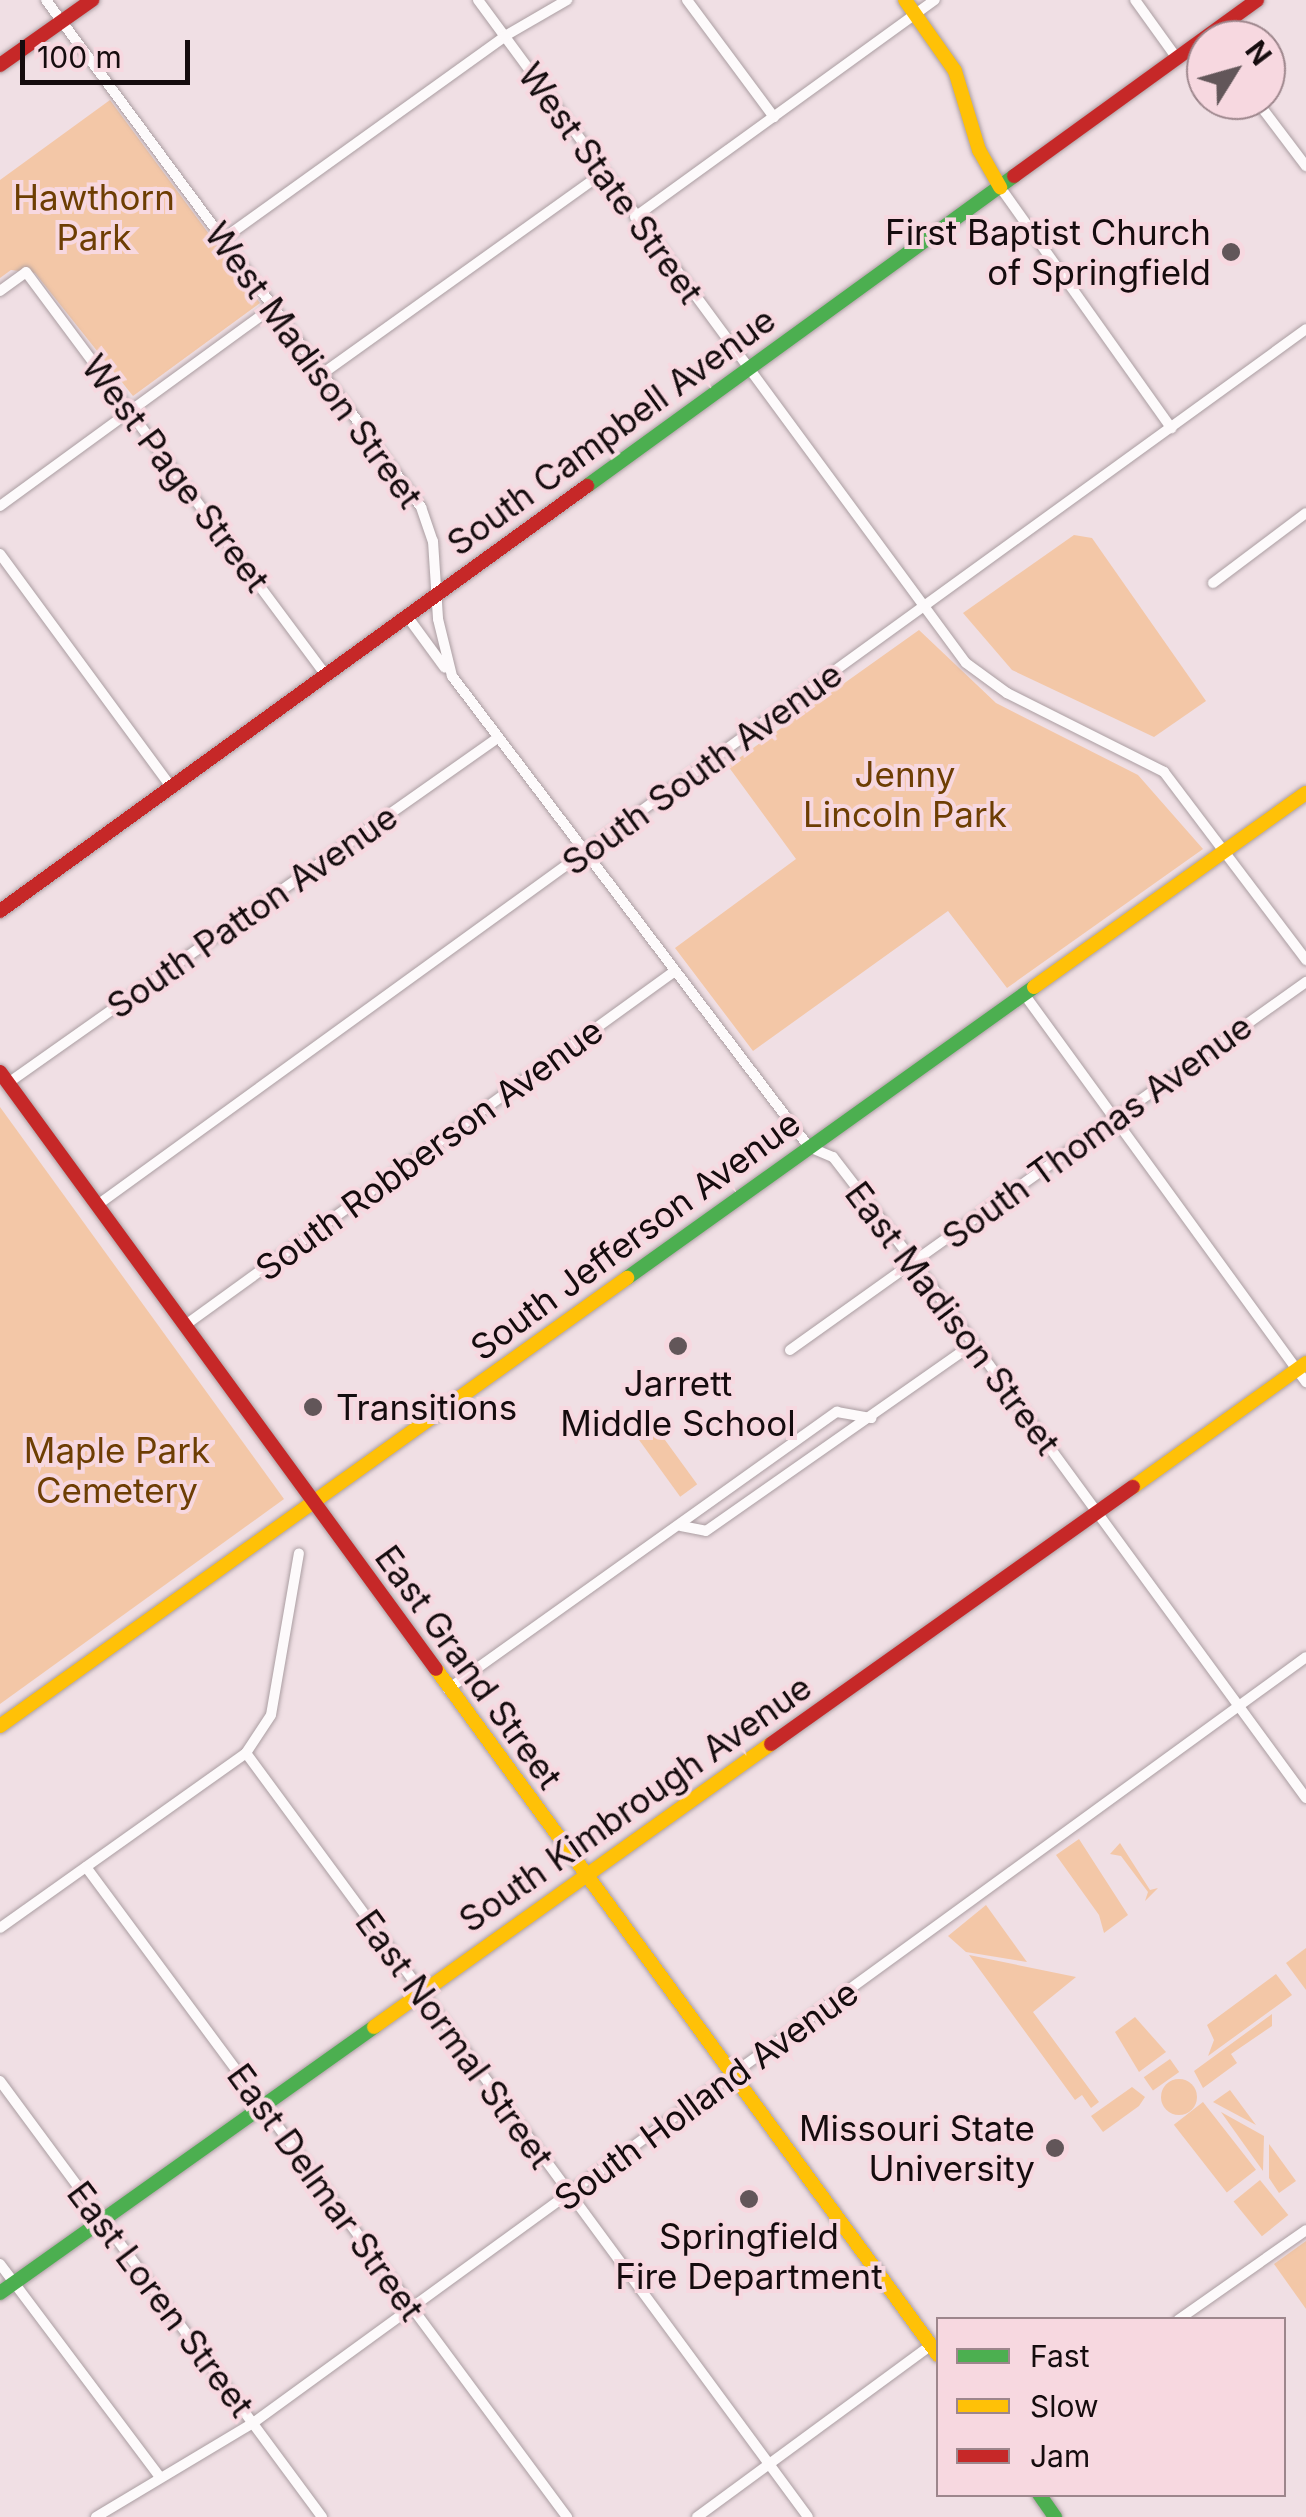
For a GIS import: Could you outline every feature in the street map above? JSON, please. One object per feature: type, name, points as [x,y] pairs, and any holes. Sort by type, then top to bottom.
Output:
[{"type":"main road","points":[[0,65],[92,0]]},
{"type":"main road","points":[[905,0],[955,71],[979,150],[1000,187]]},
{"type":"main road","name":"South Campbell Avenue","points":[[1232,20],[1257,0]]},
{"type":"main road","name":"South Campbell Avenue","points":[[0,911],[1186,51]]},
{"type":"main road","name":"South Jefferson Avenue","points":[[0,1726],[1306,793]]},
{"type":"main road","name":"East Grand Street","points":[[4,1078],[448,1690],[935,2350]]},
{"type":"main road","name":"South Kimbrough Avenue","points":[[0,2293],[584,1875],[1303,1371]]},
{"type":"street","name":"West Madison Street","points":[[46,0],[422,507],[434,541],[452,676],[584,854]]},
{"type":"street","name":"West State Street","points":[[478,0],[966,663],[1007,694],[1164,772],[1227,850],[1306,960]]},
{"type":"street","points":[[223,239],[505,36],[566,0]]},
{"type":"street","points":[[687,0],[774,117]]},
{"type":"street","points":[[635,217],[935,0]]},
{"type":"street","points":[[1136,0],[1176,57]]},
{"type":"street","points":[[1272,120],[1305,163]]},
{"type":"street","points":[[322,374],[603,173]]},
{"type":"street","points":[[1000,187],[1171,428]]},
{"type":"street","name":"West Page Street","points":[[0,291],[26,272],[325,674]]},
{"type":"street","points":[[0,506],[273,307]]},
{"type":"street","name":"South South Avenue","points":[[96,1206],[1306,330]]},
{"type":"street","points":[[1213,583],[1306,513]]},
{"type":"street","points":[[0,554],[171,787]]},
{"type":"street","points":[[406,616],[452,676]]},
{"type":"street","name":"South Patton Avenue","points":[[4,1078],[496,739]]},
{"type":"street","name":"East Madison Street","points":[[584,854],[810,1147],[833,1157],[914,1262],[1306,1798]]},
{"type":"street","name":"South Robberson Avenue","points":[[184,1326],[674,971]]},
{"type":"street","name":"South Thomas Avenue","points":[[790,1350],[1306,982]]},
{"type":"street","points":[[1024,994],[1303,1371]]},
{"type":"street","points":[[681,1526],[706,1532],[974,1344]]},
{"type":"street","points":[[448,1690],[837,1412],[871,1418]]},
{"type":"street","points":[[0,1928],[246,1753],[271,1715],[299,1553]]},
{"type":"street","name":"South Holland Avenue","points":[[96,2517],[160,2477],[194,2464],[733,2077],[1306,1657]]},
{"type":"street","name":"East Normal Street","points":[[246,1753],[808,2517]]},
{"type":"street","name":"East Delmar Street","points":[[86,1868],[567,2517]]},
{"type":"street","name":"East Loren Street","points":[[0,2081],[322,2517]]},
{"type":"street","points":[[1182,2317],[1306,2230]]},
{"type":"street","points":[[0,2264],[160,2477]]},
{"type":"street","points":[[697,2517],[935,2350]]},
{"type":"green space","name":"Hawthorn Park","points":[[110,100],[260,303],[133,396],[35,273],[11,270],[0,278],[0,180]]},
{"type":"green space","points":[[1074,535],[1092,538],[1206,701],[1154,737],[1012,670],[963,613]]},
{"type":"green space","name":"Jenny Lincoln Park","points":[[919,630],[996,703],[1138,775],[1203,849],[1007,988],[948,911],[753,1051],[675,948],[796,859],[728,766]]},
{"type":"green space","name":"Maple Park Cemetery","points":[[0,1107],[284,1499],[0,1704]]},
{"type":"green space","points":[[649,1418],[697,1484],[680,1497],[632,1430]]},
{"type":"green space","points":[[1079,1839],[1128,1915],[1104,1933],[1099,1915],[1056,1855]]},
{"type":"green space","points":[[1120,1843],[1150,1890],[1158,1888],[1145,1901],[1148,1892],[1121,1856],[1110,1854]]},
{"type":"green space","points":[[986,1905],[1027,1962],[966,1952],[948,1936]]},
{"type":"green space","points":[[1306,1948],[1306,1990],[1286,1963]]},
{"type":"green space","points":[[969,1955],[1076,1977],[1033,2012],[1099,2102],[1091,2108],[1082,2095],[1075,2100]]},
{"type":"green space","points":[[1276,1974],[1292,1995],[1208,2056],[1214,2040],[1207,2025]]},
{"type":"green space","points":[[1272,2014],[1272,2026],[1231,2054],[1237,2063],[1203,2088],[1194,2071]]},
{"type":"green space","points":[[1135,2017],[1166,2052],[1139,2072],[1115,2032]]},
{"type":"green space","points":[[1170,2059],[1179,2072],[1153,2090],[1144,2077]]},
{"type":"green space","points":[[1179,2079],[1192,2084],[1197,2097],[1192,2110],[1179,2115],[1166,2110],[1161,2097],[1166,2084]]},
{"type":"green space","points":[[1132,2087],[1145,2097],[1139,2106],[1103,2132],[1091,2116]]},
{"type":"green space","points":[[1230,2090],[1256,2125],[1213,2102]]},
{"type":"green space","points":[[1203,2102],[1256,2170],[1227,2193],[1174,2125]]},
{"type":"green space","points":[[1221,2112],[1264,2136],[1263,2171]]},
{"type":"green space","points":[[1269,2144],[1296,2181],[1279,2193],[1269,2178]]},
{"type":"green space","points":[[1260,2180],[1288,2215],[1262,2236],[1234,2201]]},
{"type":"green space","points":[[1306,2241],[1306,2309],[1274,2264]]},
{"type":"traffic: fast","points":[[587,486],[1014,176]]},
{"type":"traffic: fast","points":[[627,1278],[1034,987]]},
{"type":"traffic: fast","points":[[0,2293],[374,2027]]},
{"type":"traffic: fast","points":[[1041,2497],[1055,2517]]},
{"type":"traffic: slow","points":[[905,0],[955,71],[979,150],[1000,187]]},
{"type":"traffic: slow","points":[[1034,987],[1306,793]]},
{"type":"traffic: slow","points":[[0,1726],[627,1278]]},
{"type":"traffic: slow","points":[[1133,1487],[1306,1363]]},
{"type":"traffic: slow","points":[[436,1669],[936,2352]]},
{"type":"traffic: slow","points":[[374,2027],[771,1744]]},
{"type":"traffic: jam","points":[[0,65],[92,0]]},
{"type":"traffic: jam","points":[[1014,176],[1257,0]]},
{"type":"traffic: jam","points":[[0,911],[587,486]]},
{"type":"traffic: jam","points":[[0,1072],[436,1669]]},
{"type":"traffic: jam","points":[[771,1744],[1133,1487]]},
{"type":"place","name":"First Baptist Church of Springfield","points":[[1231,252]]},
{"type":"place","name":"Jarrett Middle School","points":[[678,1346]]},
{"type":"place","name":"Transitions","points":[[313,1407]]},
{"type":"place","name":"Missouri State University","points":[[1055,2148]]},
{"type":"place","name":"Springfield Fire Department","points":[[749,2199]]}]
